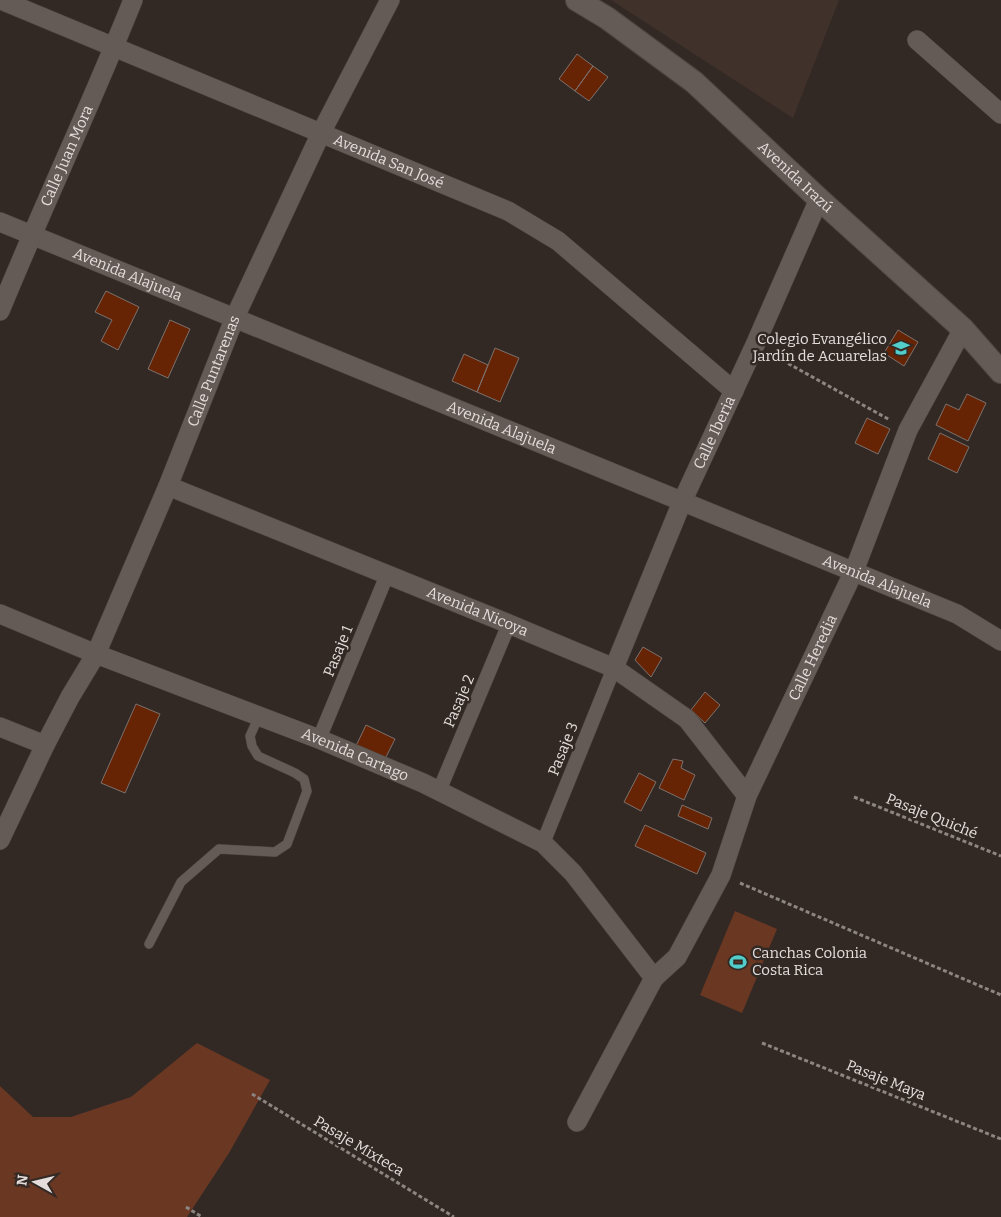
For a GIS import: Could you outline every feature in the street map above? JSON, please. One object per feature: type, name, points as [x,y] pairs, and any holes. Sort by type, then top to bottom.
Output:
[{"type":"street","name":"Avenida San José","points":[[1,0],[508,211],[558,241],[734,391]]},
{"type":"street","name":"Calle Juan Mora","points":[[0,311],[133,0]]},
{"type":"street","name":"Calle Puntarenas","points":[[0,840],[45,745],[96,654],[168,486],[235,317],[321,133],[390,0]]},
{"type":"street","name":"Avenida Irazú","points":[[577,0],[608,18],[694,82],[819,199],[963,329],[1001,372]]},
{"type":"street","points":[[918,40],[1001,114]]},
{"type":"street","name":"Calle Iberia","points":[[614,668],[682,502],[755,345],[819,199]]},
{"type":"street","name":"Avenida Alajuela","points":[[0,222],[957,614],[1001,641]]},
{"type":"street","name":"Calle Heredia","points":[[577,1122],[654,978],[677,957],[721,875],[747,796],[854,572],[908,430],[963,329]]},
{"type":"street","name":"Avenida Nicoya","points":[[168,486],[614,668],[687,720],[747,796]]},
{"type":"street","name":"Pasaje 1","points":[[319,739],[387,575]]},
{"type":"street","name":"Avenida Cartago","points":[[0,614],[96,654],[319,739],[439,791],[543,843],[573,873],[654,978]]},
{"type":"street","name":"Pasaje 2","points":[[439,791],[509,624]]},
{"type":"street","name":"Pasaje 3","points":[[543,843],[614,668]]},
{"type":"street","points":[[0,727],[45,745]]},
{"type":"lane","points":[[149,944],[181,882],[219,849],[275,852],[287,844],[306,791],[304,779],[296,772],[258,756],[252,746],[250,736],[259,716]]},
{"type":"path","points":[[755,345],[908,430]]},
{"type":"path","name":"Pasaje Quiché","points":[[854,797],[1001,856]]},
{"type":"path","points":[[721,875],[1001,995]]},
{"type":"path","name":"Pasaje Maya","points":[[762,1043],[1001,1139]]},
{"type":"path","name":"Pasaje Mixteca","points":[[252,1094],[454,1217]]},
{"type":"path","points":[[186,1207],[202,1217]]},
{"type":"shaded area","points":[[611,0],[839,0],[793,118]]},
{"type":"shaded area","name":"Canchas Colonia Costa Rica","points":[[735,911],[777,929],[742,1013],[700,995]]},
{"type":"shaded area","points":[[197,1043],[270,1080],[229,1153],[187,1217],[0,1217],[0,1086],[33,1117],[71,1117],[131,1097]]},
{"type":"building","points":[[577,54],[593,66],[575,91],[559,79]]},
{"type":"building","points":[[593,66],[608,77],[589,101],[575,91]]},
{"type":"building","points":[[106,291],[139,307],[118,350],[101,341],[112,320],[95,312]]},
{"type":"building","points":[[170,320],[190,329],[168,378],[148,369]]},
{"type":"building","name":"Colegio Evangélico Jardín de Acuarelas","points":[[898,330],[918,342],[904,366],[884,353]]},
{"type":"building","points":[[495,348],[519,358],[500,402],[477,392]]},
{"type":"building","points":[[464,354],[488,365],[477,392],[452,381]]},
{"type":"building","points":[[967,394],[986,403],[968,441],[936,425],[946,404],[959,410]]},
{"type":"building","points":[[867,418],[890,429],[878,454],[855,443]]},
{"type":"building","points":[[940,433],[969,447],[957,473],[928,459]]},
{"type":"building","points":[[643,647],[662,658],[651,677],[635,660]]},
{"type":"building","points":[[705,692],[720,705],[705,723],[691,710]]},
{"type":"building","points":[[136,704],[160,714],[125,793],[101,783]]},
{"type":"building","points":[[366,725],[395,739],[384,761],[355,748]]},
{"type":"building","points":[[673,759],[683,761],[681,768],[695,775],[684,800],[659,788]]},
{"type":"building","points":[[639,773],[656,782],[641,811],[624,802]]},
{"type":"building","points":[[682,805],[712,818],[708,829],[678,816]]},
{"type":"building","points":[[645,825],[706,853],[697,874],[635,846]]},
{"type":"place","name":"Colegio Evangélico Jardín de Acuarelas","points":[[901,348]]},
{"type":"place","name":"Canchas Colonia Costa Rica","points":[[738,962]]}]
